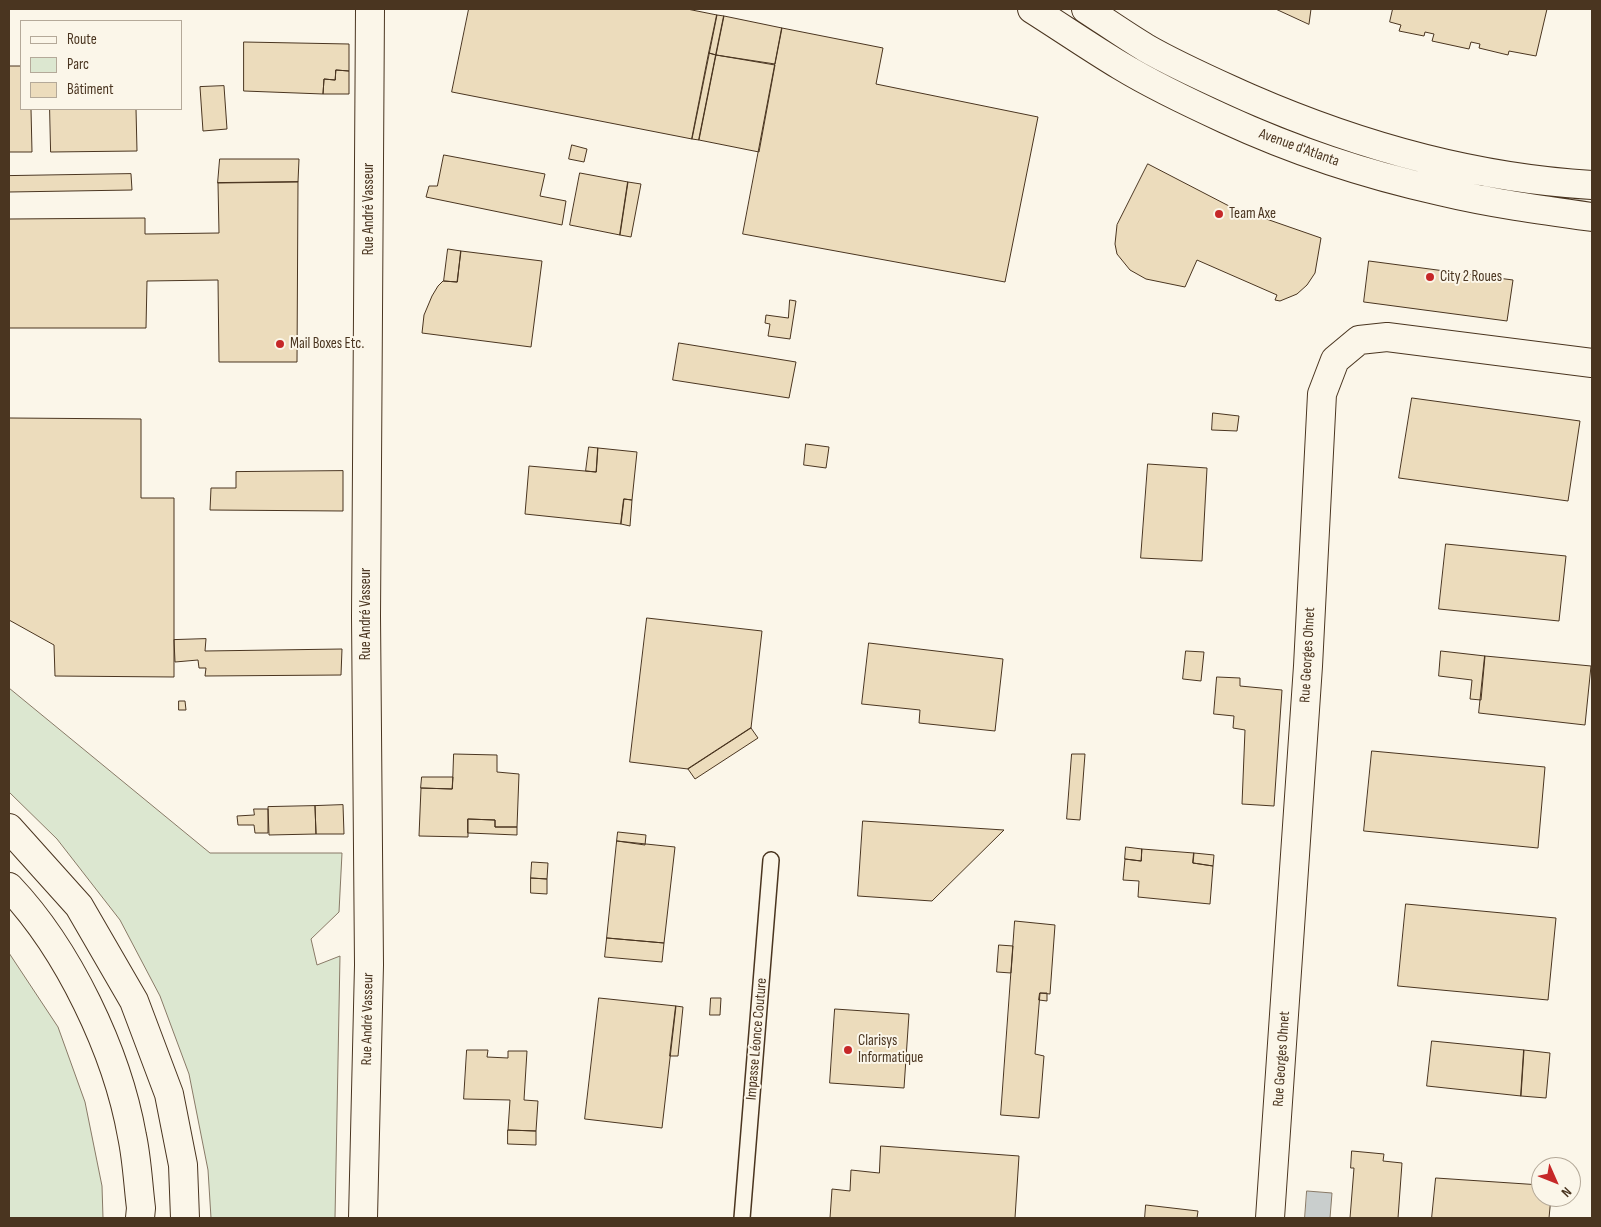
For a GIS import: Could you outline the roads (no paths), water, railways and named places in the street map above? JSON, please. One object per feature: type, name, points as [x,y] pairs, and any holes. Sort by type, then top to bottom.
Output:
[{"type":"main road","name":"Rue André Vasseur","points":[[363,1218],[369,965],[366,616],[370,9]]},
{"type":"main road","name":"Avenue d'Atlanta","points":[[1032,9],[1122,66],[1169,92],[1227,120],[1286,144],[1383,177],[1440,191],[1526,208],[1592,217]]},
{"type":"main road","name":"Avenue d'Atlanta","points":[[1086,9],[1145,47],[1182,67],[1268,106],[1351,137],[1464,168],[1514,178],[1592,185]]},
{"type":"main road","name":"Rue Georges Ohnet","points":[[1270,1218],[1307,675],[1322,394],[1335,360],[1359,340],[1387,337],[1592,363]]},
{"type":"main road","points":[[9,828],[78,906],[134,1001],[169,1094],[184,1165],[185,1218]]},
{"type":"main road","points":[[9,887],[26,904],[62,957],[96,1019],[120,1082],[132,1136],[141,1208],[140,1218]]},
{"type":"lane","name":"Impasse Léonce Couture","points":[[742,1218],[771,860]]},
{"type":"place","name":"Team Axe","points":[[1219,214]]},
{"type":"place","name":"City 2 Roues","points":[[1430,277]]},
{"type":"place","name":"Mail Boxes Etc.","points":[[280,344]]},
{"type":"place","name":"Clarisys Informatique","points":[[848,1050]]}]
